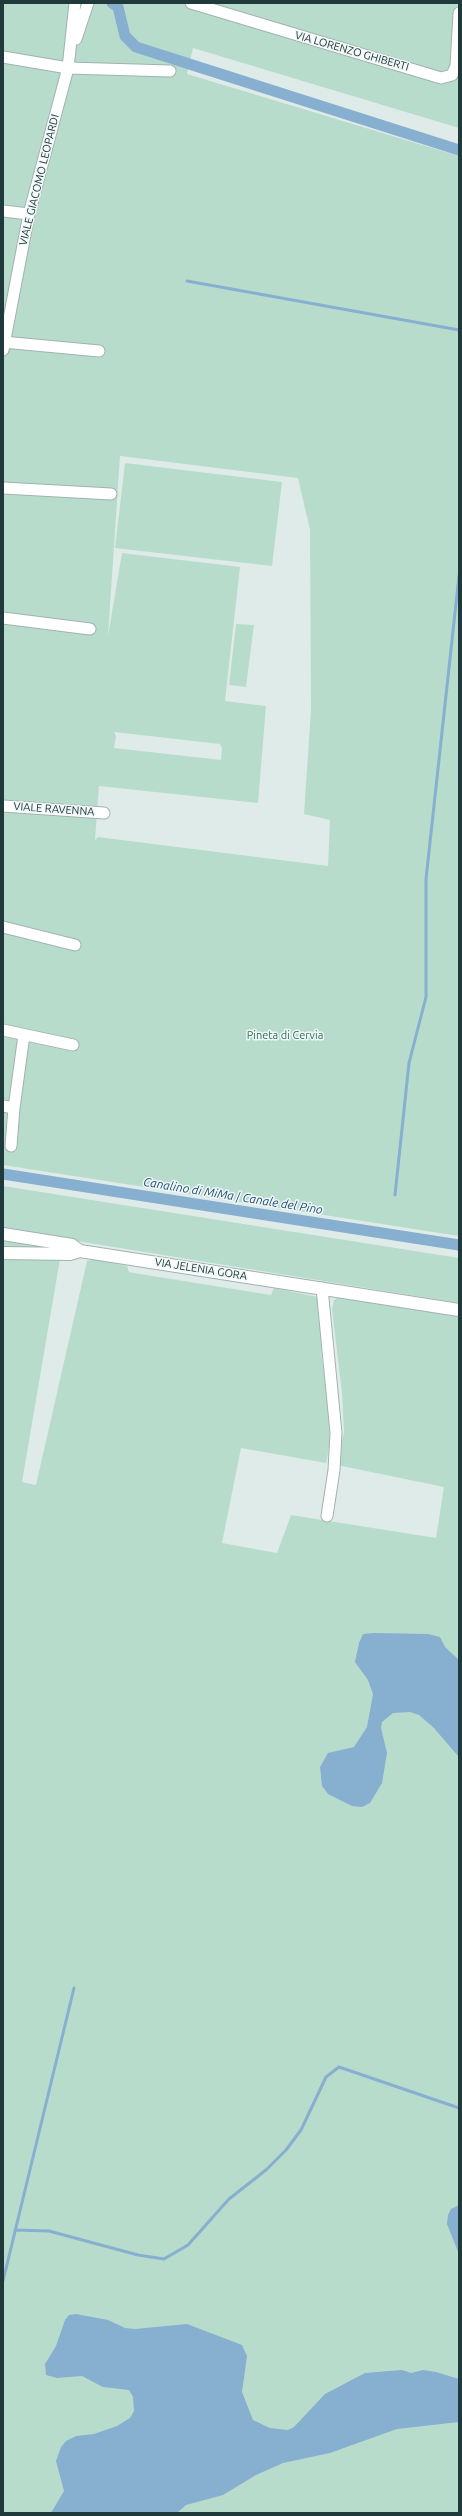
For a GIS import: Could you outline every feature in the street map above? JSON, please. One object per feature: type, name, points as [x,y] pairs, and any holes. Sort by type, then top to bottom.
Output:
[{"type":"street","name":"VIA LORENZO GHIBERTI","points":[[191,3],[441,78],[452,75],[456,66],[459,13]]},
{"type":"street","name":"VIALE GIACOMO LEOPARDI","points":[[3,345],[29,214],[68,68],[75,4]]},
{"type":"street","name":"VIALE GIACOMO LEOPARDI","points":[[70,57],[87,5]]},
{"type":"street","points":[[3,58],[68,68],[170,71]]},
{"type":"street","points":[[3,211],[29,214]]},
{"type":"street","points":[[3,345],[99,351]]},
{"type":"street","points":[[3,488],[111,494]]},
{"type":"street","points":[[3,618],[90,629]]},
{"type":"street","name":"VIALE RAVENNA","points":[[3,806],[104,813]]},
{"type":"street","points":[[3,928],[75,944]]},
{"type":"street","points":[[3,1030],[73,1045]]},
{"type":"street","points":[[11,1146],[8,1107],[24,1035]]},
{"type":"street","name":"VIA JELENIA GORA","points":[[3,1234],[72,1245],[80,1251]]},
{"type":"street","name":"VIA JELENIA GORA","points":[[3,1253],[70,1254],[80,1251],[459,1310]]},
{"type":"street","points":[[322,1288],[336,1433],[334,1470],[327,1516]]},
{"type":"green space","name":"Pineta di Cervia","points":[[3,3],[459,3],[459,128],[193,48],[187,74],[459,156],[459,1236],[3,1165]],"holes":[[[120,456],[298,478],[310,530],[311,710],[304,814],[330,820],[328,866],[98,837],[95,840],[99,786],[258,803],[266,706],[225,701],[240,567],[122,553],[108,636]],[[114,732],[220,744],[222,748],[221,760],[114,748],[116,736]]]},
{"type":"green space","points":[[125,463],[282,482],[272,566],[115,548]]},
{"type":"green space","points":[[236,624],[254,625],[246,687],[229,685]]},
{"type":"green space","points":[[3,1186],[459,1258],[459,1303],[3,1229]]},
{"type":"green space","points":[[3,1238],[72,1250],[3,1248]]},
{"type":"green space","points":[[3,1258],[60,1259],[22,1482],[36,1485],[87,1261],[97,1259],[127,1266],[129,1272],[271,1295],[274,1288],[318,1297],[322,1360],[328,1397],[330,1439],[326,1463],[241,1448],[222,1543],[277,1553],[291,1515],[436,1538],[444,1487],[337,1465],[344,1432],[342,1393],[332,1309],[334,1300],[339,1297],[459,1316],[459,2513],[3,2513]]},
{"type":"water","points":[[363,1634],[428,1634],[440,1637],[445,1647],[459,1660],[459,1757],[433,1727],[419,1715],[410,1712],[393,1713],[382,1722],[381,1728],[387,1753],[382,1783],[370,1803],[362,1807],[352,1806],[328,1794],[322,1786],[320,1767],[328,1753],[354,1747],[367,1727],[373,1694],[368,1680],[355,1662],[359,1643]]},
{"type":"water","points":[[459,2205],[459,2254],[447,2224],[448,2215],[451,2209]]},
{"type":"water","points":[[76,2314],[108,2320],[125,2328],[135,2329],[187,2324],[242,2345],[247,2356],[242,2392],[253,2420],[270,2428],[288,2430],[294,2427],[325,2394],[365,2373],[402,2370],[411,2373],[423,2370],[436,2372],[459,2379],[459,2422],[397,2429],[330,2453],[283,2463],[256,2475],[223,2495],[186,2505],[177,2513],[51,2513],[64,2491],[56,2461],[61,2447],[66,2441],[76,2436],[94,2434],[117,2426],[130,2418],[134,2411],[133,2397],[129,2390],[103,2387],[82,2376],[57,2378],[46,2375],[45,2364],[56,2346],[65,2320],[69,2315]]},
{"type":"waterway","points":[[112,3],[118,7],[125,36],[136,47],[459,150]]},
{"type":"waterway","points":[[187,281],[459,330]]},
{"type":"waterway","points":[[395,1195],[409,1063],[426,997],[426,879],[459,576]]},
{"type":"waterway","name":"Canalino di MiMa | Canale del Pino","points":[[3,1174],[459,1245]]},
{"type":"waterway","points":[[3,2281],[74,1988]]},
{"type":"waterway","points":[[15,2230],[49,2231],[138,2255],[164,2259],[188,2245],[229,2199],[266,2170],[286,2150],[301,2130],[326,2077],[339,2067],[459,2108]]}]
